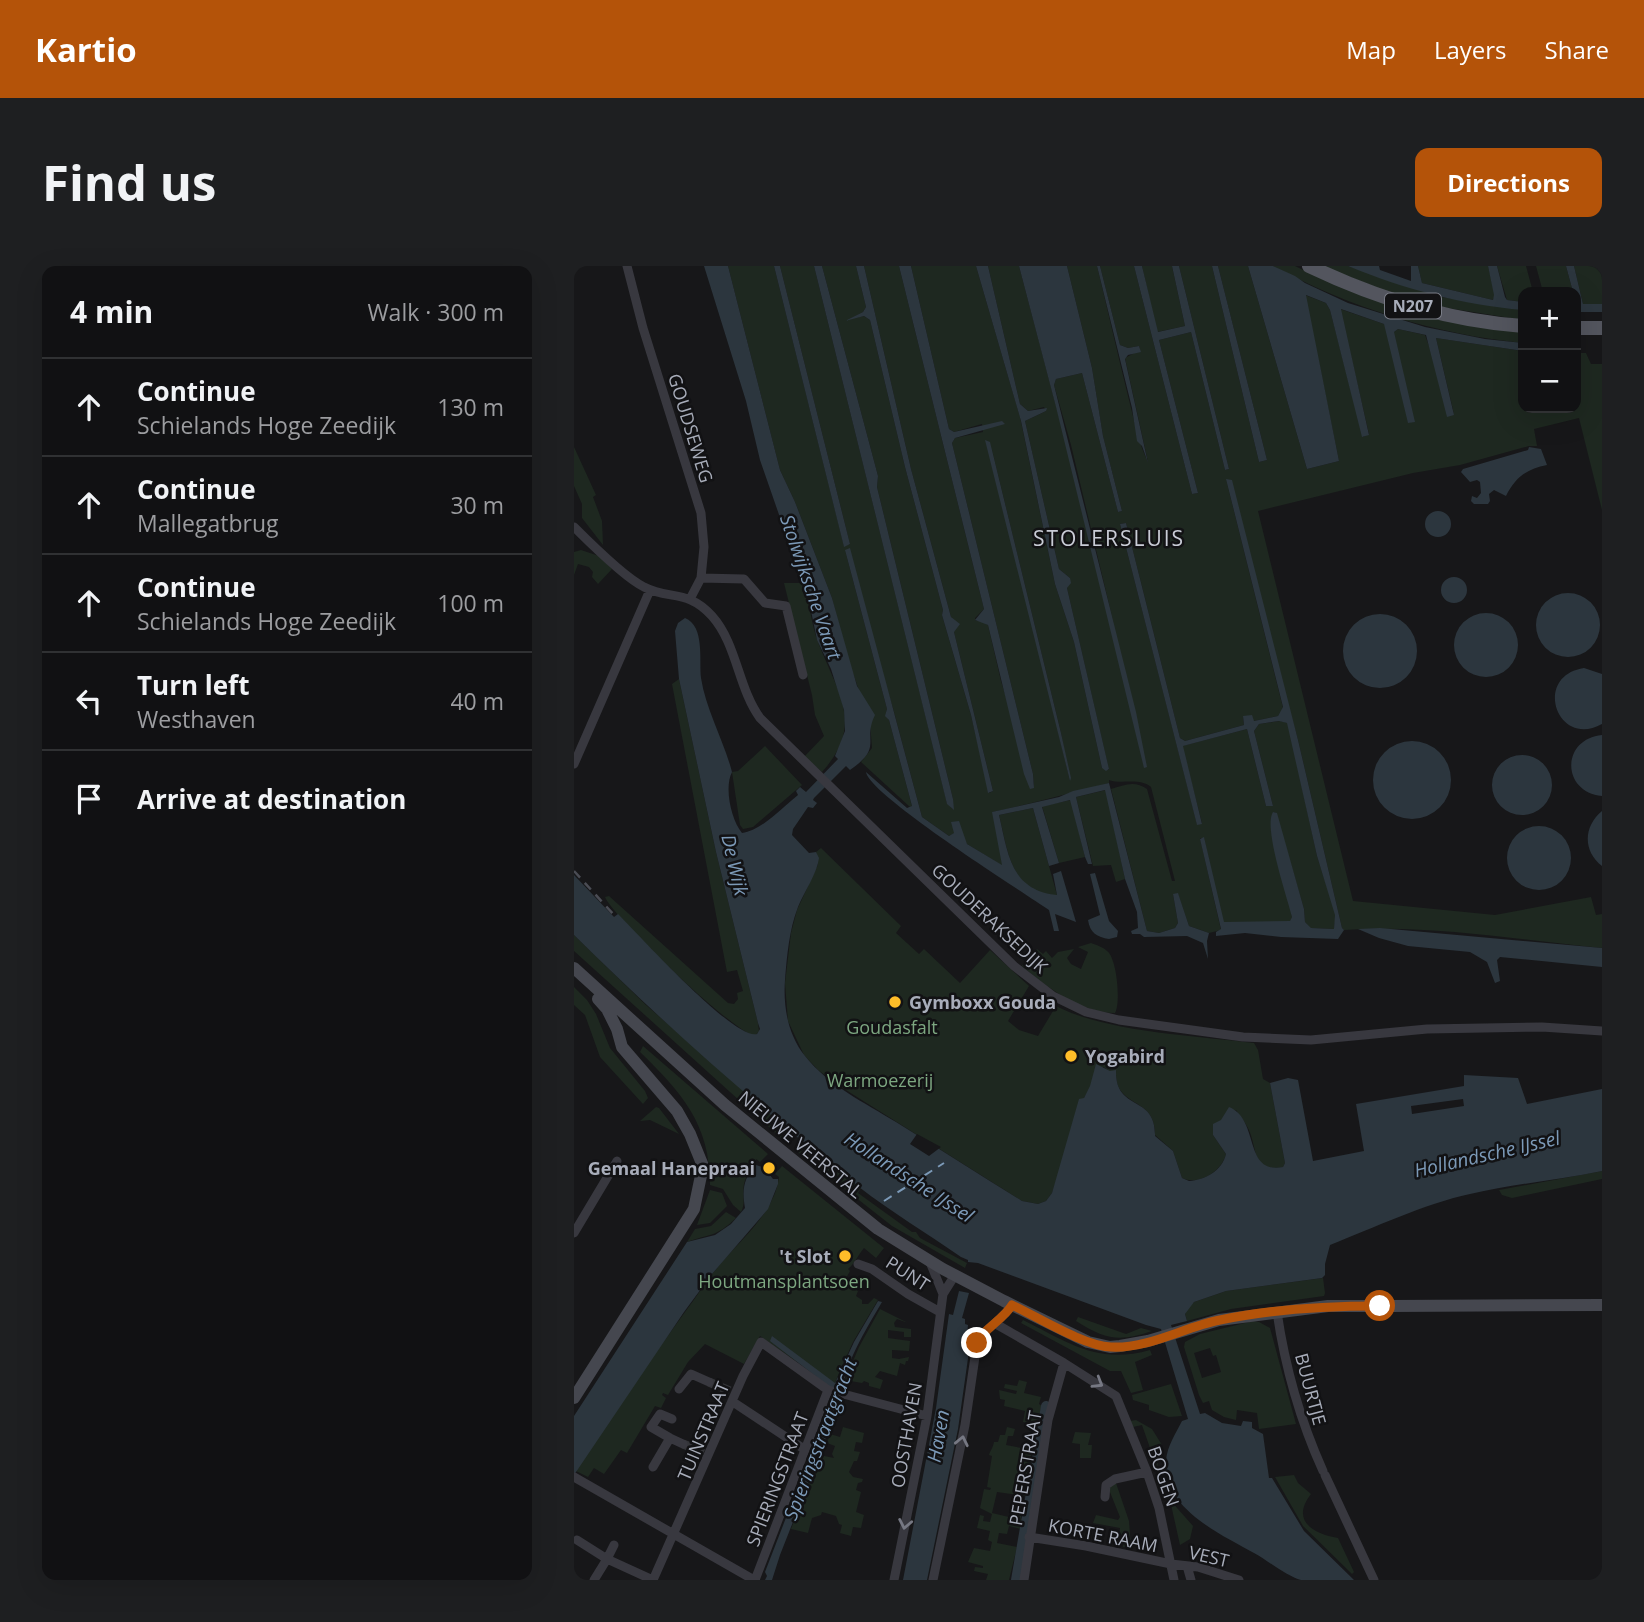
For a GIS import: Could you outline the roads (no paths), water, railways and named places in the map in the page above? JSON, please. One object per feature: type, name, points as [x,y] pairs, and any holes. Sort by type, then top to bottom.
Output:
[{"type":"main road","name":"N207","points":[[1309,266],[1361,289],[1400,302],[1472,319],[1518,325]]},
{"type":"main road","points":[[1581,328],[1602,328]]},
{"type":"main road","points":[[574,968],[587,980],[607,1009],[628,1056],[677,1111],[703,1166],[694,1209],[574,1398]]},
{"type":"main road","name":"NIEUWE VEERSTAL","points":[[587,980],[726,1105],[836,1197],[893,1240],[1012,1305],[1099,1345],[1110,1347],[1148,1341],[1219,1320],[1328,1306],[1602,1305]]},
{"type":"main road","points":[[621,1037],[634,1022]]},
{"type":"street","name":"GOUDSEWEG","points":[[627,266],[643,328],[701,513],[704,547],[701,578],[690,599]]},
{"type":"street","name":"GOUDERAKSEDIJK","points":[[574,527],[634,582],[650,590],[673,593],[690,599],[706,610],[718,625],[760,719],[1014,966],[1053,996],[1086,1012],[1119,1020],[1277,1040],[1311,1040],[1427,1029],[1542,1027],[1602,1031]]},
{"type":"street","name":"GOUDERAKSEDIJK","points":[[574,536],[585,538]]},
{"type":"street","points":[[701,578],[744,579],[765,603],[786,606],[803,675]]},
{"type":"street","points":[[574,764],[650,590]]},
{"type":"street","points":[[574,1233],[617,1161]]},
{"type":"street","points":[[930,1262],[943,1294]]},
{"type":"street","name":"PUNT","points":[[858,1264],[872,1269],[940,1312]]},
{"type":"street","name":"OOSTHAVEN","points":[[894,1580],[927,1416],[943,1294],[955,1275]]},
{"type":"street","points":[[933,1580],[965,1424],[977,1343],[1012,1305]]},
{"type":"street","name":"BUURTJE","points":[[1277,1312],[1280,1337],[1299,1412],[1374,1580]]},
{"type":"street","points":[[996,1324],[1064,1363]]},
{"type":"street","name":"TUINSTRAAT","points":[[653,1580],[707,1453],[761,1342],[831,1390]]},
{"type":"street","name":"BOGEN","points":[[1064,1363],[1112,1392],[1118,1401],[1159,1508],[1174,1580]]},
{"type":"street","name":"PEPERSTRAAT","points":[[1024,1580],[1048,1420],[1064,1363]]},
{"type":"street","points":[[679,1389],[691,1374],[709,1382]]},
{"type":"street","points":[[831,1390],[927,1416]]},
{"type":"street","name":"SPIERINGSTRAAT","points":[[755,1580],[804,1449],[831,1390]]},
{"type":"street","points":[[733,1396],[804,1449]]},
{"type":"street","points":[[672,1419],[660,1414],[651,1427],[683,1444]]},
{"type":"street","points":[[653,1467],[670,1438]]},
{"type":"street","points":[[1105,1497],[1106,1485],[1115,1479],[1147,1472]]},
{"type":"street","points":[[579,1480],[755,1580]]},
{"type":"street","name":"KORTE RAAM","points":[[1029,1537],[1130,1553],[1171,1564]]},
{"type":"street","points":[[577,1540],[607,1559],[653,1580]]},
{"type":"street","points":[[594,1580],[614,1545]]},
{"type":"street","name":"VEST","points":[[1171,1564],[1239,1580]]},
{"type":"street","points":[[1187,1566],[1191,1580]]},
{"type":"water","points":[[704,266],[728,266],[780,470],[832,598],[857,686],[875,715],[866,755],[850,770],[846,766],[814,798],[817,803],[813,808],[808,807],[793,829],[792,835],[809,853],[816,852],[819,858],[795,916],[790,934],[785,980],[786,1010],[794,1039],[814,1066],[848,1093],[1022,1201],[1038,1204],[1046,1201],[1052,1193],[1079,1099],[1084,1098],[1090,1086],[1096,1064],[1110,1071],[1116,1070],[1120,1091],[1150,1115],[1155,1136],[1173,1151],[1182,1178],[1189,1181],[1212,1174],[1224,1160],[1226,1154],[1213,1135],[1213,1124],[1221,1120],[1229,1107],[1239,1113],[1245,1123],[1262,1163],[1270,1167],[1283,1167],[1285,1163],[1270,1083],[1288,1078],[1298,1080],[1313,1161],[1364,1151],[1356,1104],[1464,1086],[1464,1075],[1518,1078],[1527,1104],[1602,1089],[1602,1171],[1486,1191],[1417,1210],[1330,1245],[1325,1275],[1322,1278],[1226,1291],[1194,1302],[1185,1314],[1187,1321],[1171,1325],[1200,1414],[1205,1413],[1222,1423],[1241,1426],[1243,1421],[1252,1422],[1252,1428],[1263,1434],[1269,1478],[1272,1478],[1304,1531],[1354,1580],[1296,1578],[1210,1528],[1183,1506],[1173,1493],[1167,1478],[1168,1450],[1182,1421],[1188,1419],[1161,1329],[978,1263],[968,1262],[871,1196],[785,1127],[678,1033],[574,935],[574,875],[614,917],[618,914],[709,1004],[746,1032],[757,1034],[760,1029],[716,852],[679,679],[675,631],[678,623],[685,618],[696,628],[703,690],[732,772],[730,803],[742,833],[757,828],[772,818],[798,795],[796,791],[800,787],[806,792],[838,759],[835,756],[845,731],[844,710],[831,669],[817,640],[809,601],[760,460],[746,401]]},
{"type":"water","points":[[774,266],[780,266],[850,544],[844,547]]},
{"type":"water","points":[[814,266],[822,266],[878,476],[877,487],[954,810],[947,804]]},
{"type":"water","points":[[856,266],[864,266],[911,469],[951,617],[960,624],[954,632],[993,791],[988,793],[971,715],[942,615],[943,610],[870,320],[864,316],[845,321],[863,312],[866,307]]},
{"type":"water","points":[[899,266],[911,266],[949,429],[954,432],[1002,421],[1005,424],[955,438],[952,443],[1033,774],[1034,788],[1030,789],[1024,774],[988,625],[975,620],[984,609]]},
{"type":"water","points":[[976,266],[988,266],[1020,404],[1028,411],[1047,408],[1025,421],[1059,569],[1070,578],[1071,583],[1067,588],[1109,769],[1106,771],[1102,768],[1074,642],[1055,584],[1021,421]]},
{"type":"water","points":[[1019,266],[1067,266],[1092,368],[1103,436],[1122,511],[1118,512],[1082,373],[1056,379],[1054,385],[1136,712],[1147,767],[1144,768],[1056,407]]},
{"type":"water","points":[[1097,266],[1100,266],[1120,345],[1128,348],[1139,346],[1141,352],[1128,355],[1125,359],[1148,463],[1142,446],[1137,441],[1132,408]]},
{"type":"water","points":[[1134,266],[1142,266],[1158,332],[1185,326],[1172,266],[1179,266],[1229,469],[1225,470],[1191,332],[1159,340],[1198,493],[1192,494]]},
{"type":"water","points":[[1212,266],[1218,266],[1267,460],[1259,462]]},
{"type":"water","points":[[1248,266],[1273,266],[1348,303],[1425,327],[1518,342],[1518,350],[1436,338],[1454,415],[1447,417],[1426,335],[1398,329],[1394,332],[1415,422],[1408,423],[1384,324],[1341,309],[1369,435],[1362,437],[1330,310],[1326,303],[1306,295],[1339,461],[1307,469]]},
{"type":"water","points":[[1348,266],[1379,266],[1380,270],[1411,281],[1411,266],[1418,266],[1422,283],[1493,300],[1488,266],[1497,266],[1505,297],[1507,300],[1518,301],[1518,309],[1434,295]]},
{"type":"water","points":[[1566,266],[1574,266],[1579,287],[1572,287]]},
{"type":"water","points":[[1581,296],[1583,304],[1602,304],[1602,312],[1581,312]]},
{"type":"water","points":[[985,440],[990,442],[1061,733],[1070,781]]},
{"type":"water","points":[[1529,447],[1541,449],[1547,465],[1522,475],[1506,496],[1494,490],[1489,494],[1488,504],[1474,504],[1471,501],[1472,496],[1477,498],[1481,493],[1480,482],[1470,482],[1461,472],[1463,469],[1528,450]]},
{"type":"water","points":[[1226,479],[1232,480],[1298,740],[1344,930],[1338,939],[1245,933],[1216,936],[1216,932],[1221,929],[1200,839],[1204,837],[1224,922],[1290,921],[1292,917],[1273,847],[1273,812],[1277,813],[1304,909],[1305,922],[1311,928],[1334,929],[1335,915],[1317,856],[1287,723],[1279,721],[1259,724],[1254,731],[1273,806],[1266,806],[1247,729],[1183,746],[1202,824],[1197,825],[1120,524],[1126,523],[1180,738],[1185,741],[1244,725],[1243,716],[1252,715],[1254,721],[1278,716],[1283,707]]},
{"type":"water","points":[[1438,511],[1447,515],[1451,524],[1447,533],[1438,537],[1429,533],[1425,524],[1429,515]]},
{"type":"water","points":[[850,548],[922,817],[949,836],[954,833],[951,822],[959,821],[967,844],[1002,865],[992,812],[1109,783],[1147,931],[1159,933],[1175,928],[1178,923],[1173,894],[1178,893],[1189,926],[1209,933],[1208,959],[1203,943],[1187,936],[1144,937],[1132,934],[1131,931],[1138,928],[1137,912],[1125,879],[1105,790],[1076,797],[1092,864],[1088,864],[1085,857],[1070,800],[1042,807],[1059,863],[1049,866],[1033,808],[999,815],[1009,856],[1020,878],[1041,892],[1057,895],[1053,874],[1061,871],[1076,922],[1055,914],[1059,931],[1054,931],[1049,910],[917,820],[873,783],[866,772],[907,808],[912,806],[889,720],[885,716],[887,709],[845,550]]},
{"type":"water","points":[[1454,577],[1464,580],[1467,590],[1464,600],[1454,603],[1444,600],[1441,590],[1444,580]]},
{"type":"water","points":[[1562,593],[1574,593],[1591,602],[1598,613],[1598,637],[1591,648],[1574,657],[1562,657],[1550,652],[1541,643],[1536,631],[1536,619],[1541,607],[1550,598]]},
{"type":"water","points":[[1480,613],[1492,613],[1509,622],[1516,633],[1516,657],[1509,668],[1492,677],[1480,677],[1468,672],[1459,663],[1454,651],[1454,639],[1459,627],[1468,618]]},
{"type":"water","points":[[1373,614],[1387,614],[1401,620],[1411,630],[1417,651],[1415,665],[1401,682],[1387,688],[1373,688],[1359,682],[1349,672],[1343,658],[1343,644],[1349,630],[1359,620]]},
{"type":"water","points":[[1584,668],[1602,674],[1602,724],[1586,729],[1573,727],[1563,719],[1555,696],[1559,684],[1568,674]]},
{"type":"water","points":[[1602,735],[1602,796],[1579,785],[1571,766],[1573,755],[1579,746]]},
{"type":"water","points":[[1412,741],[1427,744],[1444,758],[1451,780],[1448,795],[1434,812],[1412,819],[1397,816],[1380,802],[1373,780],[1376,765],[1390,748]]},
{"type":"water","points":[[1522,755],[1539,760],[1547,768],[1552,785],[1547,802],[1539,810],[1522,815],[1505,810],[1497,802],[1492,785],[1497,768],[1505,760]]},
{"type":"water","points":[[1602,811],[1602,866],[1591,853],[1588,839],[1591,824]]},
{"type":"water","points":[[1533,826],[1545,826],[1562,835],[1569,846],[1569,870],[1562,881],[1545,890],[1533,890],[1521,885],[1512,876],[1507,864],[1507,852],[1512,840],[1521,831]]},
{"type":"water","points":[[1095,873],[1109,921],[1118,931],[1117,937],[1109,939],[1098,936],[1089,924],[1088,920],[1100,915],[1090,874]]},
{"type":"water","points":[[1380,928],[1602,948],[1602,967],[1500,957],[1497,960],[1500,981],[1495,983],[1487,962],[1470,952],[1408,946],[1358,929]]},
{"type":"water","points":[[756,1165],[762,1167],[766,1175],[778,1179],[768,1209],[712,1274],[684,1312],[574,1475],[574,1416],[687,1242],[715,1235],[731,1224],[745,1208],[744,1185]]},
{"type":"water","name":"Haven","points":[[959,1291],[969,1293],[962,1318],[968,1325],[967,1337],[971,1337],[958,1429],[927,1580],[903,1580],[936,1408],[949,1314],[953,1315]]},
{"type":"water","name":"Spieringstraatgracht","points":[[878,1301],[882,1302],[846,1373],[842,1397],[772,1580],[765,1580],[765,1572],[835,1391],[770,1341],[772,1336],[835,1383],[854,1342]]},
{"type":"waterway","points":[[1016,1580],[1046,1406]]},
{"type":"tunnel","points":[[709,1382],[730,1391]]},
{"type":"tunnel","points":[[683,1444],[704,1452]]},
{"type":"railway","points":[[574,871],[614,915]]},
{"type":"place","name":"Gymboxx Gouda","points":[[895,1002]]},
{"type":"place","name":"Yogabird","points":[[1071,1056]]},
{"type":"place","name":"Gemaal Hanepraai","points":[[769,1168]]},
{"type":"place","name":"'t Slot","points":[[845,1256]]},
{"type":"district","name":"STOLERSLUIS","points":[[1109,538]]},
{"type":"water label","name":"Stolwijksche Vaart","points":[[811,587]]},
{"type":"water label","name":"De Wijk","points":[[735,865]]},
{"type":"water label","name":"Hollandsche IJssel","points":[[1487,1154]]},
{"type":"water label","name":"Hollandsche IJssel","points":[[909,1177]]},
{"type":"park label","name":"Goudasfalt","points":[[892,1027]]},
{"type":"park label","name":"Warmoezerij","points":[[880,1080]]},
{"type":"park label","name":"Houtmansplantsoen","points":[[784,1281]]}]
